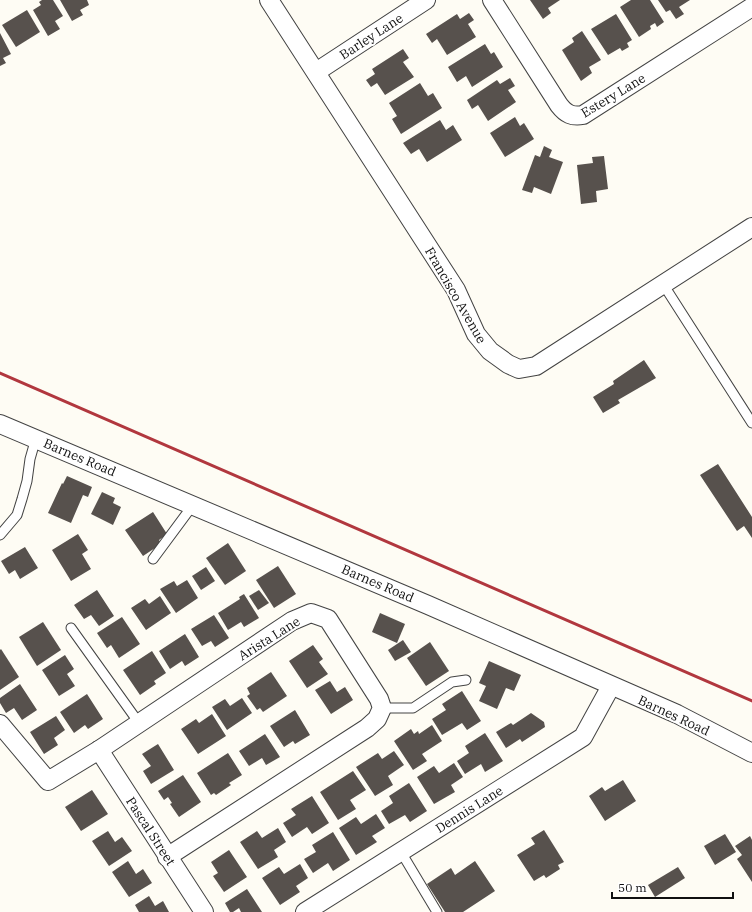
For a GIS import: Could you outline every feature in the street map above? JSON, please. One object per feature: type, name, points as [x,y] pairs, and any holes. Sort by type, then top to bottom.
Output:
[{"type":"street","name":"Francisco Avenue","points":[[269,0],[456,290],[476,334],[490,351],[508,364],[519,369],[536,366],[752,227]]},
{"type":"street","name":"Barley Lane","points":[[316,72],[426,0]]},
{"type":"street","name":"Estery Lane","points":[[492,0],[559,105],[565,112],[574,116],[583,115],[752,7]]},
{"type":"street","name":"Barnes Road","points":[[0,424],[428,605],[677,714],[752,753]]},
{"type":"street","name":"Arista Lane","points":[[0,724],[48,781],[98,750],[292,621],[311,613],[328,619],[379,699],[382,708]]},
{"type":"street","name":"Dennis Lane","points":[[305,912],[583,737],[611,686]]},
{"type":"street","points":[[167,857],[367,728],[377,719],[382,708]]},
{"type":"street","name":"Pascal Street","points":[[98,750],[204,912]]},
{"type":"lane","points":[[663,284],[752,423]]},
{"type":"lane","points":[[0,535],[16,515],[25,487],[30,459],[36,438]]},
{"type":"lane","points":[[153,559],[193,505]]},
{"type":"lane","points":[[70,628],[138,723]]},
{"type":"lane","points":[[382,708],[413,708],[452,682],[466,680]]},
{"type":"lane","points":[[400,852],[437,912]]},
{"type":"building","points":[[42,0],[53,0],[63,16],[55,21],[60,29],[48,36],[33,10],[41,5],[39,2]]},
{"type":"building","points":[[60,0],[87,0],[89,5],[80,10],[83,15],[72,21]]},
{"type":"building","points":[[530,0],[560,0],[548,8],[551,13],[543,19]]},
{"type":"building","points":[[631,0],[650,0],[664,22],[657,27],[655,23],[650,26],[651,29],[639,37],[620,7]]},
{"type":"building","points":[[658,0],[690,0],[679,7],[684,14],[676,19],[670,10],[666,12]]},
{"type":"building","points":[[27,10],[40,32],[16,47],[2,25]]},
{"type":"building","points":[[469,13],[474,20],[468,24],[476,37],[447,55],[437,39],[432,43],[426,34],[457,14],[460,19]]},
{"type":"building","points":[[616,14],[632,40],[627,43],[629,47],[622,51],[620,48],[608,55],[591,29]]},
{"type":"building","points":[[582,31],[601,60],[589,67],[592,73],[581,81],[562,50],[574,42],[572,38]]},
{"type":"building","points":[[0,33],[11,54],[3,58],[6,63],[0,66]]},
{"type":"building","points":[[485,44],[491,54],[494,52],[503,67],[472,87],[466,76],[457,82],[448,67]]},
{"type":"building","points":[[403,49],[409,58],[403,62],[414,77],[385,95],[377,83],[371,87],[366,80],[375,74],[372,69]]},
{"type":"building","points":[[510,78],[515,86],[508,90],[516,102],[488,121],[478,105],[472,109],[467,100],[497,80],[500,84]]},
{"type":"building","points":[[420,83],[428,96],[433,93],[442,108],[401,134],[392,119],[397,116],[389,103]]},
{"type":"building","points":[[515,117],[520,126],[524,123],[534,139],[505,157],[490,133]]},
{"type":"building","points":[[440,120],[446,130],[453,125],[462,140],[427,162],[419,149],[411,154],[403,143]]},
{"type":"building","points":[[544,146],[552,150],[549,157],[563,162],[551,194],[534,187],[532,193],[522,190],[535,155],[540,157]]},
{"type":"building","points":[[604,156],[608,189],[596,191],[597,202],[581,204],[577,165],[593,163],[592,157]]},
{"type":"building","points":[[644,360],[656,378],[618,400],[620,403],[603,413],[593,397],[614,384],[613,381]]},
{"type":"building","points":[[718,464],[752,517],[752,538],[744,526],[737,531],[700,475]]},
{"type":"building","points":[[67,476],[92,487],[88,497],[83,495],[71,523],[48,513],[62,483],[63,484]]},
{"type":"building","points":[[102,492],[115,498],[113,503],[121,507],[113,525],[91,514]]},
{"type":"building","points":[[153,512],[167,534],[159,540],[161,544],[143,556],[125,530]]},
{"type":"building","points":[[78,534],[88,550],[82,554],[91,569],[71,581],[52,550]]},
{"type":"building","points":[[228,543],[246,571],[225,585],[206,558]]},
{"type":"building","points":[[25,547],[38,568],[20,579],[15,570],[9,574],[1,561]]},
{"type":"building","points":[[278,566],[296,594],[274,608],[256,580]]},
{"type":"building","points":[[206,567],[215,581],[201,590],[192,576]]},
{"type":"building","points":[[187,580],[198,598],[176,613],[160,589],[174,581],[177,586]]},
{"type":"building","points":[[97,590],[114,616],[99,626],[91,615],[84,619],[74,605]]},
{"type":"building","points":[[259,590],[269,603],[258,610],[249,596]]},
{"type":"building","points":[[244,594],[259,618],[244,627],[241,622],[228,630],[218,613],[240,599],[239,597]]},
{"type":"building","points":[[160,596],[171,613],[146,630],[131,608],[145,599],[149,604]]},
{"type":"building","points":[[380,613],[405,624],[397,643],[372,632]]},
{"type":"building","points":[[214,615],[229,638],[215,647],[211,641],[202,646],[191,629]]},
{"type":"building","points":[[122,617],[140,644],[119,658],[111,645],[107,648],[97,633]]},
{"type":"building","points":[[43,622],[61,650],[37,666],[19,637]]},
{"type":"building","points":[[185,634],[199,657],[185,666],[182,661],[170,669],[159,651]]},
{"type":"building","points":[[403,640],[411,652],[395,661],[388,650]]},
{"type":"building","points":[[430,642],[449,671],[426,686],[407,658]]},
{"type":"building","points":[[313,645],[323,659],[319,662],[328,674],[307,688],[289,661]]},
{"type":"building","points":[[1,649],[19,677],[0,690],[0,650]]},
{"type":"building","points":[[152,651],[166,673],[154,681],[156,684],[140,695],[123,670]]},
{"type":"building","points":[[65,655],[74,669],[67,674],[75,686],[59,696],[42,670]]},
{"type":"building","points":[[489,661],[521,675],[514,691],[506,688],[497,709],[479,701],[486,686],[479,683]]},
{"type":"building","points":[[271,672],[287,696],[263,712],[260,708],[257,710],[247,696],[250,694],[247,688]]},
{"type":"building","points":[[330,681],[337,692],[345,687],[353,700],[331,714],[315,690]]},
{"type":"building","points":[[20,684],[37,710],[22,720],[14,708],[6,713],[0,703],[0,698]]},
{"type":"building","points":[[462,691],[481,721],[467,730],[462,723],[442,735],[432,719],[446,710],[442,704]]},
{"type":"building","points":[[87,694],[103,719],[88,729],[85,725],[74,733],[60,712]]},
{"type":"building","points":[[242,698],[252,713],[227,730],[212,707],[225,699],[230,706]]},
{"type":"building","points":[[295,710],[310,735],[295,744],[293,741],[284,747],[270,726]]},
{"type":"building","points":[[531,713],[544,722],[545,727],[522,742],[520,739],[506,748],[496,732],[511,723],[513,725]]},
{"type":"building","points":[[212,714],[226,736],[198,754],[181,729],[196,719],[199,723]]},
{"type":"building","points":[[56,716],[65,730],[54,738],[58,745],[44,754],[30,732]]},
{"type":"building","points":[[432,725],[442,741],[422,754],[427,761],[413,770],[394,741],[411,729],[414,734],[418,731],[419,734]]},
{"type":"building","points":[[485,733],[503,761],[485,772],[481,764],[465,774],[457,761],[469,753],[465,746]]},
{"type":"building","points":[[265,734],[280,757],[266,765],[262,758],[249,766],[239,751]]},
{"type":"building","points":[[158,744],[174,770],[151,784],[143,771],[151,766],[142,754]]},
{"type":"building","points":[[394,751],[404,765],[388,776],[393,785],[375,796],[356,767],[378,753],[382,759]]},
{"type":"building","points":[[228,753],[242,775],[229,783],[231,785],[216,795],[214,793],[211,795],[197,773]]},
{"type":"building","points":[[454,763],[463,777],[451,785],[455,792],[434,804],[417,777],[434,766],[439,773]]},
{"type":"building","points":[[353,771],[366,790],[350,800],[356,809],[338,820],[320,792]]},
{"type":"building","points":[[183,775],[201,802],[179,817],[170,804],[172,803],[168,797],[164,800],[158,791]]},
{"type":"building","points":[[623,780],[636,801],[605,821],[589,796],[602,787],[605,791]]},
{"type":"building","points":[[409,783],[427,811],[410,822],[405,815],[389,824],[381,811],[393,803],[389,796]]},
{"type":"building","points":[[92,790],[108,814],[81,831],[65,807]]},
{"type":"building","points":[[312,796],[329,823],[312,834],[307,827],[292,837],[283,823],[296,815],[291,809]]},
{"type":"building","points":[[376,814],[385,828],[372,836],[377,842],[356,855],[339,828],[356,817],[361,824]]},
{"type":"building","points":[[278,828],[286,842],[274,850],[278,857],[258,869],[240,842],[257,831],[262,838]]},
{"type":"building","points":[[544,830],[564,862],[558,865],[560,869],[546,878],[544,875],[534,881],[517,855],[535,844],[531,838]]},
{"type":"building","points":[[108,831],[115,842],[122,837],[132,851],[109,866],[92,841]]},
{"type":"building","points":[[333,832],[350,860],[333,871],[328,863],[313,873],[304,859],[316,852],[312,845]]},
{"type":"building","points":[[725,834],[736,852],[715,865],[704,846]]},
{"type":"building","points":[[750,836],[752,840],[752,882],[737,859],[742,855],[735,846]]},
{"type":"building","points":[[229,850],[247,877],[224,892],[213,876],[218,873],[211,862]]},
{"type":"building","points":[[128,861],[136,874],[143,869],[152,883],[129,897],[112,872]]},
{"type":"building","points":[[475,861],[495,891],[463,912],[445,912],[427,884],[451,868],[455,875]]},
{"type":"building","points":[[300,864],[308,878],[296,886],[300,892],[280,905],[262,878],[279,867],[284,874]]},
{"type":"building","points":[[678,867],[685,878],[655,897],[648,885]]},
{"type":"building","points":[[247,889],[262,912],[241,912],[239,908],[233,912],[230,912],[225,903]]},
{"type":"building","points":[[149,896],[155,906],[163,901],[169,912],[139,912],[135,905]]},
{"type":"railway","points":[[0,373],[752,701]]}]
